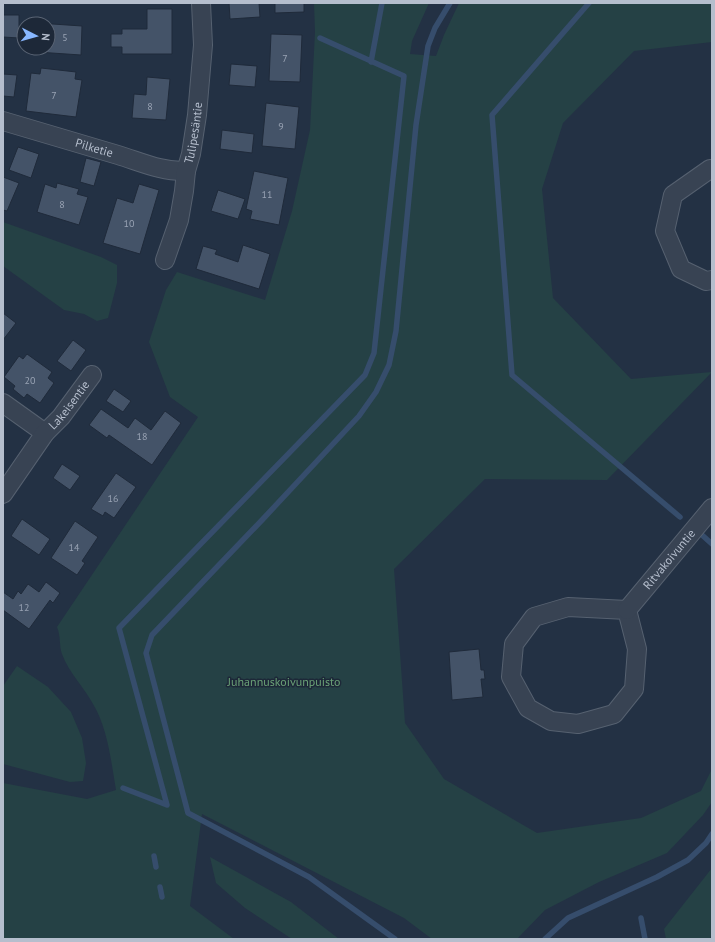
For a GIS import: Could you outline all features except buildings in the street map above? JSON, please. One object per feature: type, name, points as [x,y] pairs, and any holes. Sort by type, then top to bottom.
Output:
[{"type":"street","name":"Tulipesäntie","points":[[165,260],[179,220],[186,171],[191,154],[198,107],[203,45],[201,3]]},
{"type":"street","name":"Pilketie","points":[[3,121],[158,168],[172,171],[186,171]]},
{"type":"street","points":[[712,170],[673,194],[665,231],[681,269],[706,281],[712,280]]},
{"type":"street","name":"Lakeisentie","points":[[3,494],[45,433],[61,417],[92,375]]},
{"type":"street","name":"Lakeisentie","points":[[3,403],[45,433]]},
{"type":"street","name":"Ritvakoivuntie","points":[[626,610],[712,508]]},
{"type":"street","points":[[568,607],[626,610],[637,649],[634,689],[614,714],[578,724],[551,721],[528,708],[512,677],[514,644],[534,617],[568,607]]},
{"type":"green space","name":"Juhannuskoivunpuisto","points":[[314,3],[429,3],[412,41],[410,54],[436,56],[459,3],[712,3],[712,42],[634,51],[563,123],[542,189],[553,298],[631,379],[712,372],[607,480],[485,479],[394,569],[405,723],[444,779],[537,833],[641,818],[701,791],[712,769],[712,802],[703,815],[667,853],[599,882],[545,910],[517,939],[432,939],[404,918],[202,814],[190,906],[234,939],[3,939],[3,783],[87,799],[116,790],[106,735],[98,714],[65,661],[61,651],[57,627],[198,417],[170,397],[149,342],[166,290],[177,272],[265,300],[292,211],[310,130],[315,32]]},
{"type":"green space","points":[[3,222],[101,257],[117,265],[117,283],[108,318],[97,321],[84,314],[64,310],[3,266]]},
{"type":"green space","points":[[17,666],[48,687],[71,712],[82,738],[86,763],[83,781],[70,782],[3,764],[3,686]]},
{"type":"green space","points":[[210,857],[291,902],[339,939],[292,939],[245,908],[216,883]]},
{"type":"green space","points":[[712,868],[712,933],[710,939],[666,939],[664,929]]},
{"type":"waterway","points":[[371,62],[382,3]]},
{"type":"waterway","points":[[395,939],[309,877],[188,813],[146,653],[152,635],[359,416],[376,392],[389,365],[396,331],[416,125],[428,46],[435,28],[450,3]]},
{"type":"waterway","points":[[589,3],[492,115],[512,375],[680,517]]},
{"type":"waterway","points":[[167,805],[119,628],[365,375],[374,353],[404,76],[320,38]]},
{"type":"waterway","points":[[702,535],[712,544]]},
{"type":"waterway","points":[[123,788],[167,805]]},
{"type":"waterway","points":[[545,939],[568,918],[657,877],[688,860],[706,843],[712,834]]},
{"type":"waterway","points":[[154,856],[156,867]]},
{"type":"waterway","points":[[160,887],[162,897]]},
{"type":"waterway","points":[[641,918],[645,939]]}]
